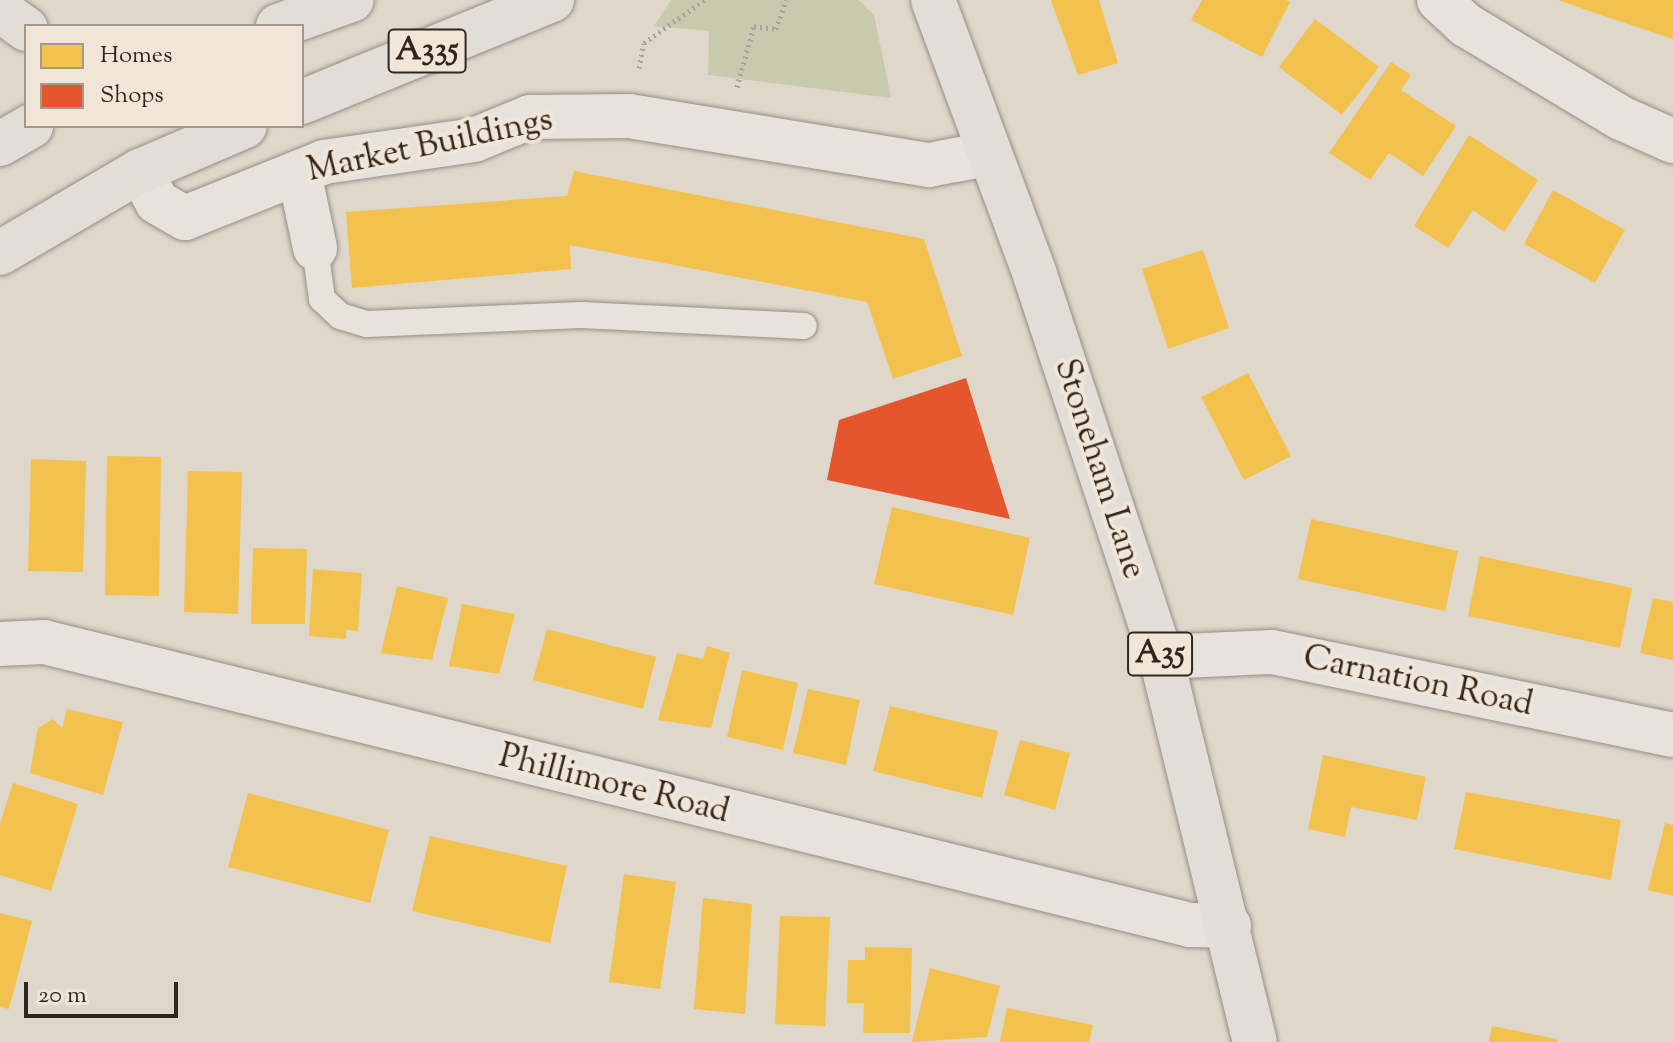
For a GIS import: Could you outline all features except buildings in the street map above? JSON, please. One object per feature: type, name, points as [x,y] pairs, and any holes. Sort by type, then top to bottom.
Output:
[{"type":"main road","name":"A335","points":[[284,24],[352,0]]},
{"type":"main road","name":"A335","points":[[304,101],[552,0]]},
{"type":"main road","name":"Stoneham Lane","points":[[933,0],[987,154],[1035,275],[1161,657],[1255,1042]]},
{"type":"main road","points":[[0,10],[24,28]]},
{"type":"main road","points":[[0,144],[28,128]]},
{"type":"main road","points":[[3,242],[140,171],[240,128]]},
{"type":"street","points":[[1439,0],[1466,25],[1621,118],[1673,141]]},
{"type":"street","name":"Market Buildings","points":[[140,171],[157,202],[185,218],[299,172],[474,140],[530,117],[629,116],[929,165],[987,154]]},
{"type":"street","points":[[299,172],[315,248]]},
{"type":"street","name":"Phillimore Road","points":[[0,644],[44,642],[1190,925],[1229,926]]},
{"type":"street","name":"Carnation Road","points":[[1161,657],[1272,652],[1673,735]]},
{"type":"lane","points":[[315,248],[322,299],[340,316],[367,324],[581,315],[804,326]]},
{"type":"path","points":[[629,116],[644,43],[704,0]]},
{"type":"path","points":[[723,132],[754,26],[776,29],[786,0]]},
{"type":"green space","points":[[671,0],[859,0],[874,15],[891,98],[708,75],[709,31],[654,26]]}]
